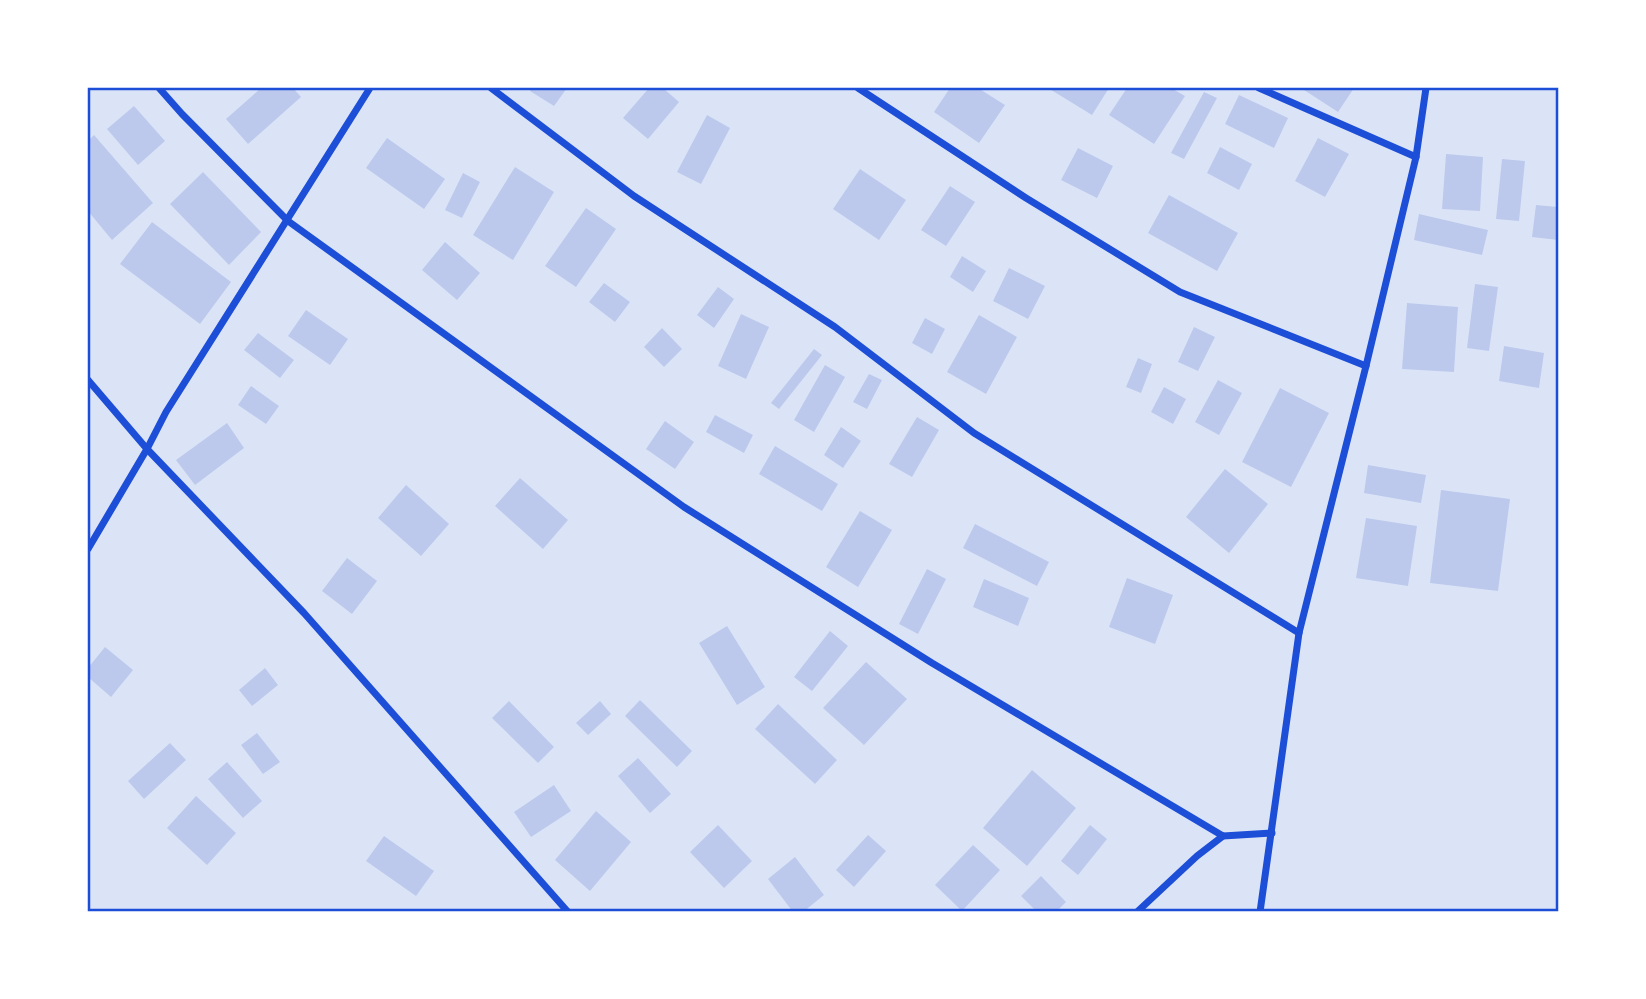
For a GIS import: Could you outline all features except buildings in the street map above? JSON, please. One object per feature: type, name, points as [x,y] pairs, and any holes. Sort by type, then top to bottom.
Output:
[{"type":"street","points":[[159,88],[288,221],[684,507],[932,663],[1223,836],[1272,834]]},
{"type":"street","points":[[88,550],[166,412],[370,88]]},
{"type":"street","points":[[491,88],[634,196],[835,327],[974,433],[1299,632]]},
{"type":"street","points":[[858,88],[1026,198],[1180,292],[1366,366]]},
{"type":"street","points":[[1259,88],[1416,157]]},
{"type":"street","points":[[1260,912],[1299,632],[1416,157],[1426,88]]},
{"type":"street","points":[[88,380],[147,449],[304,613],[568,912]]},
{"type":"street","points":[[1137,912],[1197,856],[1223,836]]},
{"type":"shaded area","points":[[88,88],[1558,88],[1558,911],[88,911]]}]
